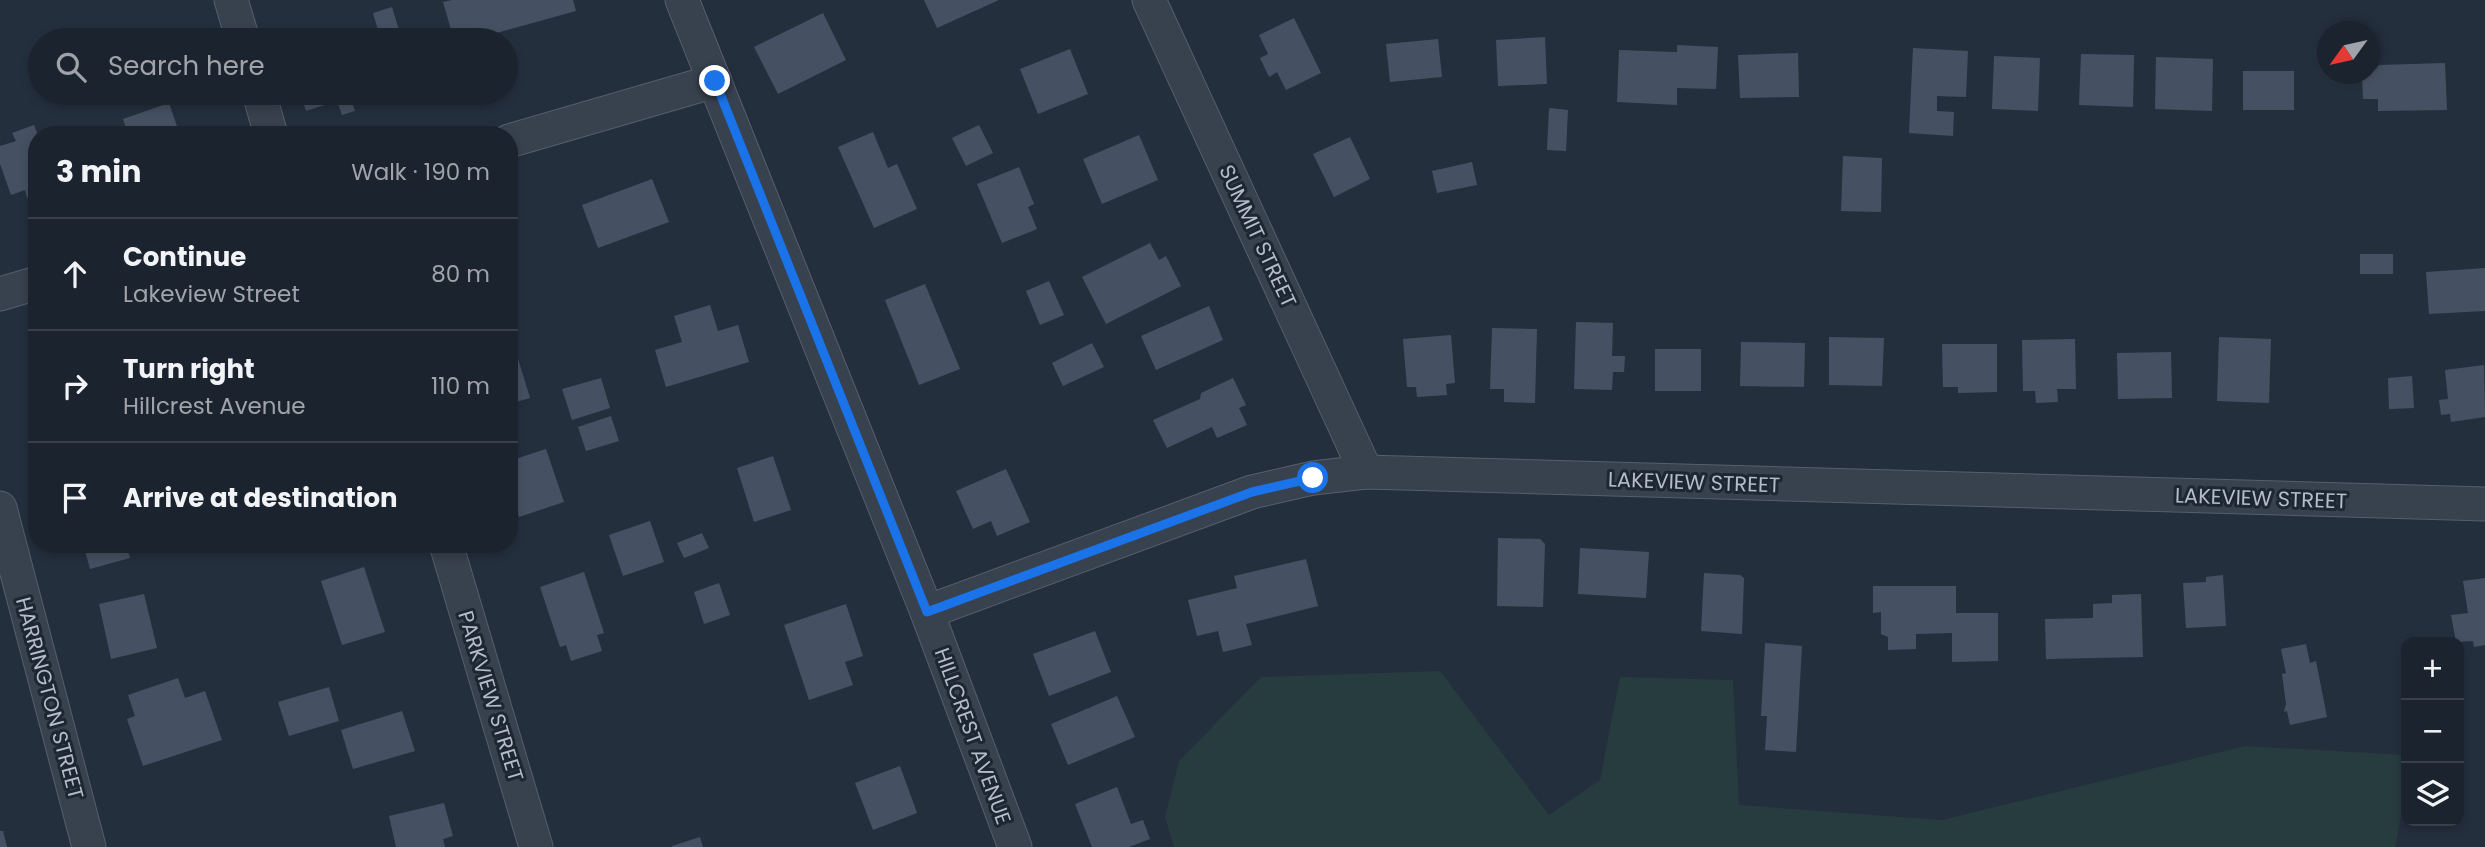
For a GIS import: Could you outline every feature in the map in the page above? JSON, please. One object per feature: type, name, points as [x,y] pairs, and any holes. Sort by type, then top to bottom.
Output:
[{"type":"street","points":[[231,0],[239,28]]},
{"type":"street","name":"HILLCREST AVENUE","points":[[682,0],[927,612],[1015,847]]},
{"type":"street","name":"SUMMIT STREET","points":[[1149,0],[1366,472]]},
{"type":"street","points":[[518,138],[715,81]]},
{"type":"street","points":[[262,105],[268,126]]},
{"type":"street","points":[[0,294],[28,286]]},
{"type":"street","name":"LAKEVIEW STREET","points":[[927,612],[1252,492],[1313,478],[1366,472],[2485,504]]},
{"type":"street","name":"HARRINGTON STREET","points":[[0,508],[89,847]]},
{"type":"street","name":"PARKVIEW STREET","points":[[449,553],[536,847]]},
{"type":"green space","points":[[1440,671],[1549,815],[1600,780],[1620,677],[1733,680],[1739,805],[1942,820],[2245,746],[2401,755],[2401,815],[2395,847],[1174,847],[1165,817],[1179,761],[1261,677]]},
{"type":"building","points":[[573,0],[576,11],[514,28],[451,28],[443,2]]},
{"type":"building","points":[[924,0],[999,0],[937,28]]},
{"type":"building","points":[[392,7],[398,28],[377,28],[373,13]]},
{"type":"building","points":[[823,13],[846,60],[778,94],[754,47]]},
{"type":"building","points":[[1294,18],[1321,73],[1286,90],[1277,72],[1269,77],[1260,58],[1268,54],[1259,35]]},
{"type":"building","points":[[1545,37],[1547,84],[1498,86],[1496,40]]},
{"type":"building","points":[[1438,39],[1442,77],[1390,82],[1386,44]]},
{"type":"building","points":[[1677,45],[1718,47],[1716,89],[1677,88],[1677,105],[1617,102],[1619,50],[1677,52]]},
{"type":"building","points":[[1913,48],[1968,51],[1966,97],[1937,96],[1937,111],[1954,112],[1953,136],[1909,133]]},
{"type":"building","points":[[1070,49],[1088,94],[1038,114],[1020,69]]},
{"type":"building","points":[[1798,53],[1799,97],[1740,98],[1738,55]]},
{"type":"building","points":[[2081,54],[2134,55],[2133,107],[2079,105]]},
{"type":"building","points":[[1994,56],[2040,58],[2038,111],[1992,109]]},
{"type":"building","points":[[2156,57],[2213,59],[2212,111],[2155,109]]},
{"type":"building","points":[[2445,63],[2447,110],[2378,111],[2378,99],[2363,99],[2362,84],[2380,84],[2380,65]]},
{"type":"building","points":[[2243,71],[2294,71],[2294,110],[2243,110]]},
{"type":"building","points":[[170,105],[177,126],[125,126],[123,119]]},
{"type":"building","points":[[304,105],[325,105],[306,111]]},
{"type":"building","points":[[338,105],[353,105],[355,111],[342,115]]},
{"type":"building","points":[[1549,108],[1568,110],[1566,151],[1547,150]]},
{"type":"building","points":[[979,125],[993,153],[966,166],[952,138]]},
{"type":"building","points":[[28,127],[27,198],[25,190],[11,195],[0,164],[0,146],[16,141],[12,133]]},
{"type":"building","points":[[873,132],[888,168],[897,164],[917,209],[874,228],[838,147]]},
{"type":"building","points":[[1139,135],[1158,180],[1102,204],[1083,159]]},
{"type":"building","points":[[1350,137],[1370,179],[1334,197],[1313,154]]},
{"type":"building","points":[[1843,156],[1882,158],[1881,212],[1841,211]]},
{"type":"building","points":[[1472,162],[1477,185],[1437,193],[1432,171]]},
{"type":"building","points":[[1019,167],[1034,204],[1028,207],[1037,229],[1002,243],[977,184]]},
{"type":"building","points":[[652,179],[669,222],[598,248],[582,205]]},
{"type":"building","points":[[1150,243],[1159,260],[1166,256],[1181,286],[1106,324],[1082,277]]},
{"type":"building","points":[[2360,254],[2393,254],[2393,274],[2360,274]]},
{"type":"building","points":[[2485,268],[2485,311],[2429,314],[2426,272]]},
{"type":"building","points":[[1049,281],[1064,315],[1040,325],[1026,291]]},
{"type":"building","points":[[925,284],[960,369],[919,385],[885,300]]},
{"type":"building","points":[[710,305],[718,331],[738,325],[749,362],[666,387],[655,350],[682,342],[674,316]]},
{"type":"building","points":[[1209,306],[1223,340],[1156,370],[1141,336]]},
{"type":"building","points":[[1576,322],[1613,323],[1612,356],[1625,356],[1624,372],[1613,372],[1612,390],[1574,389]]},
{"type":"building","points":[[1492,328],[1537,329],[1535,403],[1504,402],[1504,389],[1490,389]]},
{"type":"building","points":[[1451,335],[1455,383],[1446,384],[1447,395],[1417,397],[1416,387],[1407,387],[1403,339]]},
{"type":"building","points":[[1829,337],[1884,338],[1882,386],[1829,385]]},
{"type":"building","points":[[2219,337],[2271,339],[2269,403],[2217,401]]},
{"type":"building","points":[[2075,339],[2076,389],[2057,389],[2058,402],[2036,403],[2035,391],[2023,391],[2022,340]]},
{"type":"building","points":[[1741,342],[1805,343],[1804,387],[1740,386]]},
{"type":"building","points":[[1092,343],[1104,367],[1063,386],[1052,363]]},
{"type":"building","points":[[1942,344],[1997,344],[1997,392],[1958,393],[1958,387],[1943,387]]},
{"type":"building","points":[[1655,349],[1701,349],[1701,391],[1655,391]]},
{"type":"building","points":[[2171,352],[2172,398],[2118,399],[2117,353]]},
{"type":"building","points":[[518,358],[530,398],[518,401]]},
{"type":"building","points":[[2484,365],[2485,417],[2451,422],[2450,414],[2441,415],[2439,400],[2448,399],[2445,370]]},
{"type":"building","points":[[2412,376],[2414,408],[2389,409],[2388,378]]},
{"type":"building","points":[[601,378],[610,408],[572,420],[562,389]]},
{"type":"building","points":[[1233,378],[1246,405],[1239,408],[1247,425],[1217,438],[1212,427],[1167,448],[1153,420],[1200,399],[1201,393]]},
{"type":"building","points":[[611,416],[619,441],[586,451],[578,427]]},
{"type":"building","points":[[546,449],[564,502],[519,517],[518,458]]},
{"type":"building","points":[[773,456],[791,510],[754,522],[737,468]]},
{"type":"building","points":[[1006,469],[1030,522],[997,536],[991,521],[973,529],[956,491]]},
{"type":"building","points":[[650,521],[664,562],[623,576],[609,535]]},
{"type":"building","points":[[702,533],[709,548],[684,558],[677,543]]},
{"type":"building","points":[[1498,538],[1540,539],[1545,544],[1543,607],[1497,606]]},
{"type":"building","points":[[1580,548],[1649,552],[1646,598],[1578,594]]},
{"type":"building","points":[[86,553],[129,553],[130,558],[90,569]]},
{"type":"building","points":[[1306,559],[1318,606],[1246,624],[1252,645],[1223,652],[1218,631],[1197,636],[1188,600],[1237,588],[1234,576]]},
{"type":"building","points":[[364,567],[385,632],[342,645],[321,581]]},
{"type":"building","points":[[584,572],[604,633],[597,635],[602,651],[571,661],[566,645],[560,647],[540,587]]},
{"type":"building","points":[[1704,573],[1740,575],[1744,578],[1742,634],[1701,631]]},
{"type":"building","points":[[2223,575],[2226,626],[2186,628],[2183,583],[2206,582],[2206,577]]},
{"type":"building","points":[[2485,578],[2485,645],[2474,647],[2473,641],[2464,642],[2464,637],[2455,637],[2451,615],[2468,613],[2463,581]]},
{"type":"building","points":[[719,583],[730,615],[704,624],[694,592]]},
{"type":"building","points":[[1873,586],[1956,586],[1956,613],[1998,613],[1998,661],[1952,662],[1952,633],[1916,634],[1916,649],[1888,650],[1888,637],[1881,634],[1881,612],[1873,613]]},
{"type":"building","points":[[144,594],[157,648],[111,659],[99,604]]},
{"type":"building","points":[[2141,594],[2143,657],[2046,659],[2045,619],[2093,618],[2093,604],[2112,603],[2112,595]]},
{"type":"building","points":[[846,604],[863,656],[845,662],[853,685],[809,700],[784,625]]},
{"type":"building","points":[[1095,631],[1111,672],[1049,696],[1033,654]]},
{"type":"building","points":[[1765,643],[1802,646],[1796,752],[1765,750],[1767,716],[1761,716]]},
{"type":"building","points":[[2306,644],[2310,663],[2316,661],[2327,717],[2290,725],[2287,711],[2284,712],[2286,704],[2282,674],[2286,673],[2281,649]]},
{"type":"building","points":[[178,678],[185,698],[205,691],[222,740],[143,766],[127,719],[135,716],[128,695]]},
{"type":"building","points":[[329,687],[339,721],[289,736],[278,702]]},
{"type":"building","points":[[1117,696],[1135,737],[1068,765],[1051,724]]},
{"type":"building","points":[[402,711],[415,751],[353,769],[341,730]]},
{"type":"building","points":[[900,766],[917,813],[873,830],[855,783]]},
{"type":"building","points":[[1117,787],[1131,824],[1143,820],[1150,839],[1129,847],[1092,847],[1075,804]]},
{"type":"building","points":[[444,803],[453,836],[443,839],[445,847],[396,847],[389,816]]},
{"type":"building","points":[[0,831],[3,831],[7,847],[0,847]]},
{"type":"building","points":[[700,837],[703,847],[672,847],[672,846]]},
{"type":"route","points":[[715,81],[927,612],[1252,492],[1313,478]]}]
